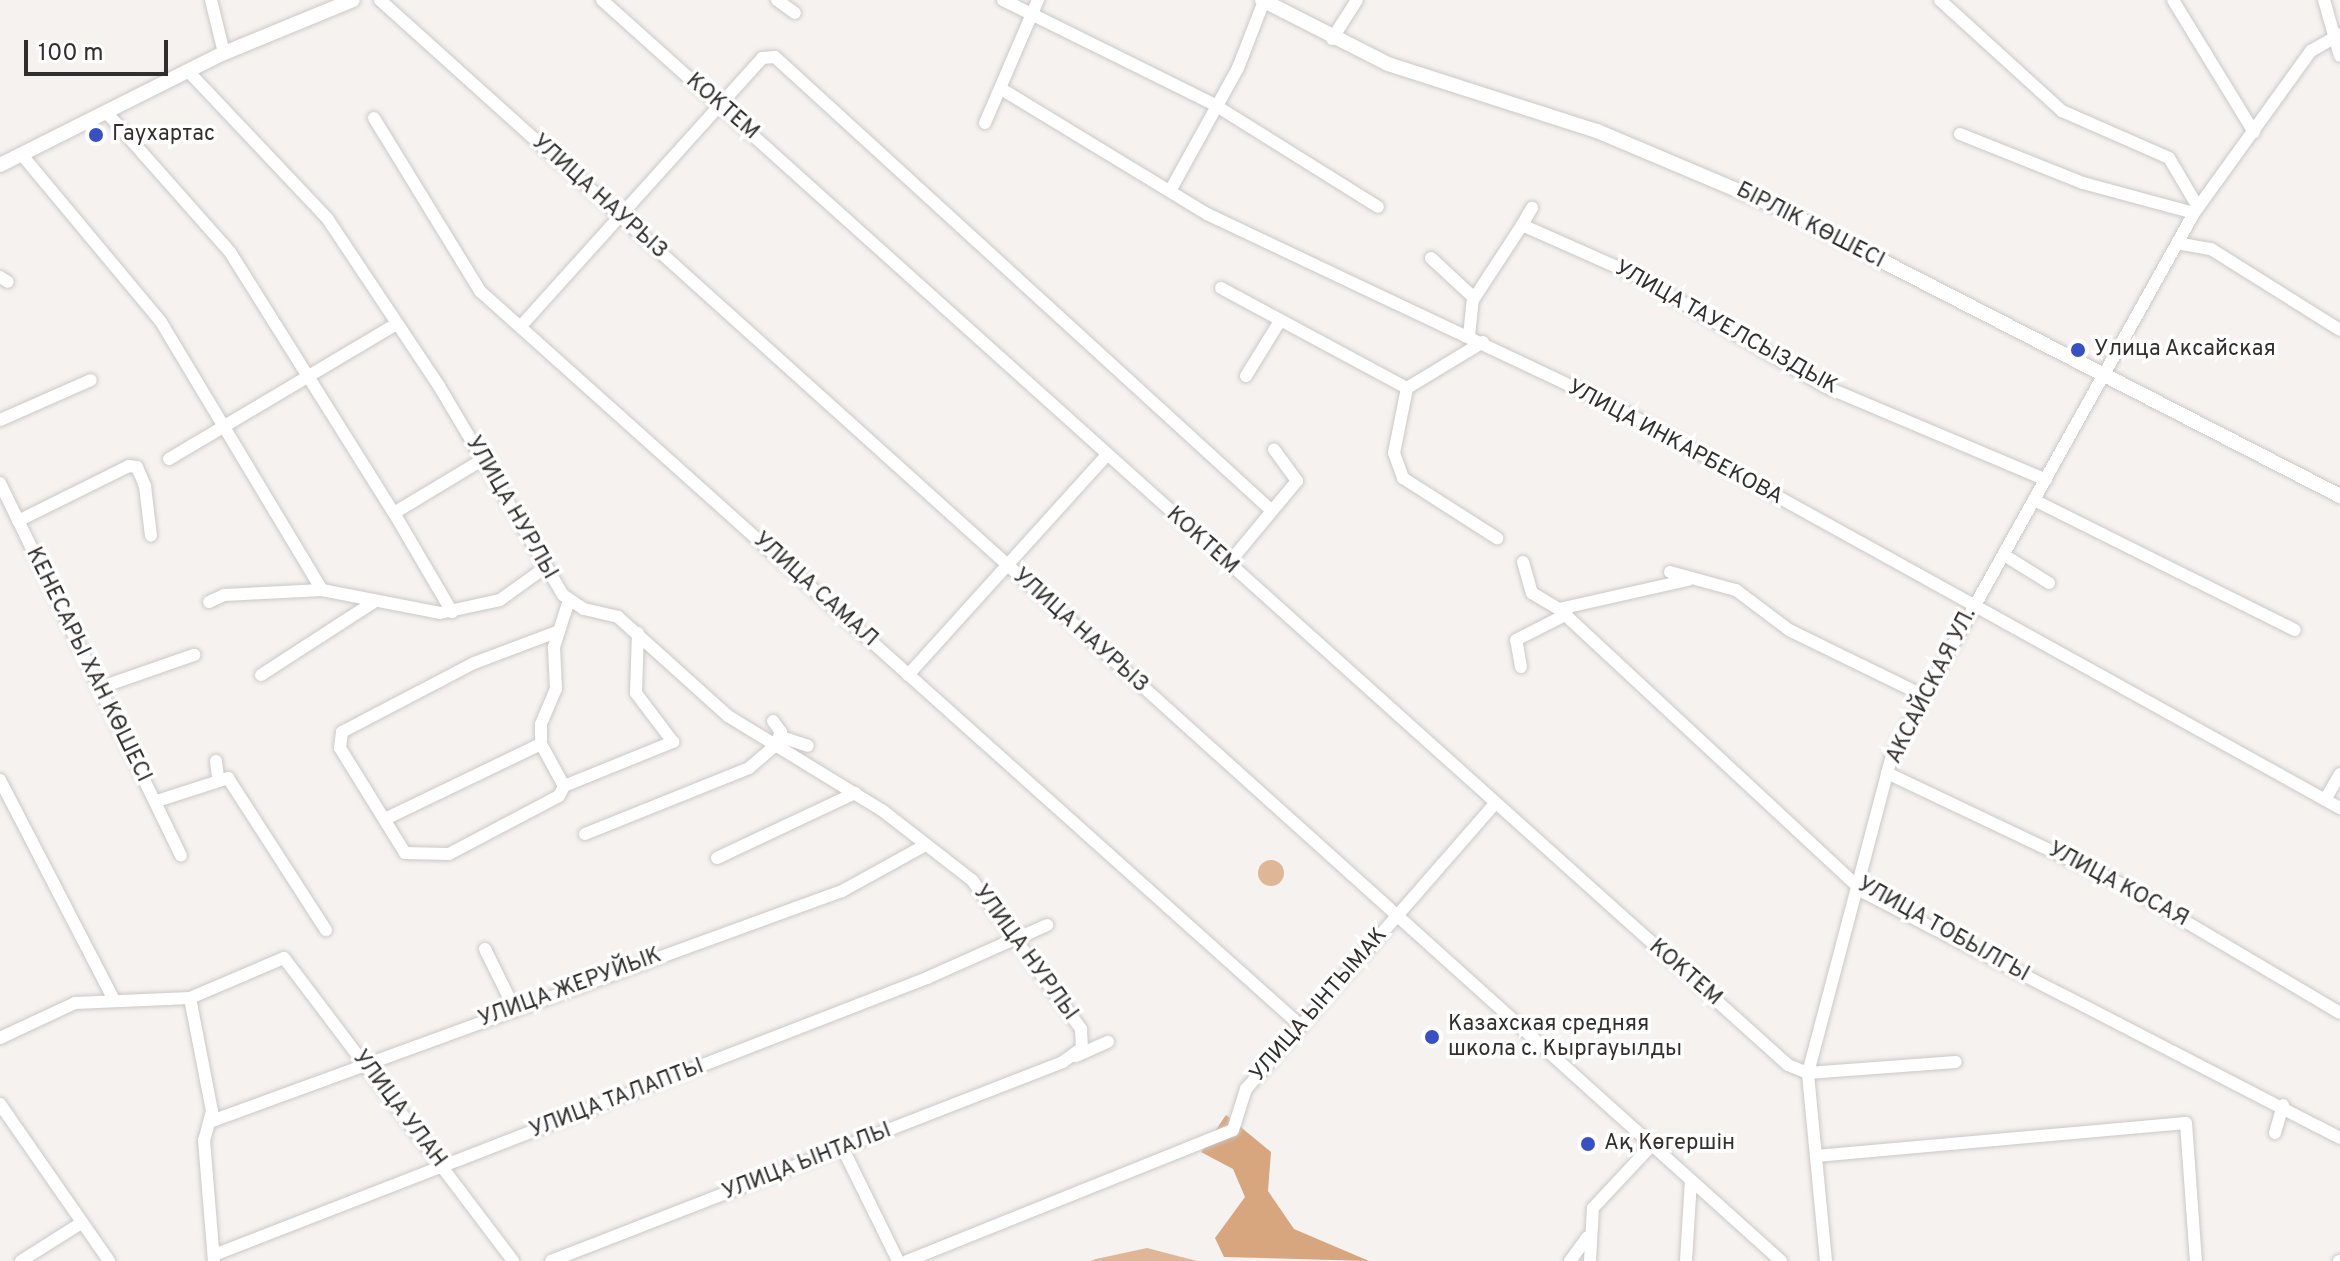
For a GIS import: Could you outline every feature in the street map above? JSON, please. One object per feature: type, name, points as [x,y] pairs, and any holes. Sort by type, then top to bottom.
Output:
[{"type":"main road","points":[[0,165],[322,7],[353,0]]},
{"type":"main road","name":"БІРЛІК КӨШЕСІ","points":[[1270,3],[1332,39],[1469,95],[1597,131],[1702,173],[2340,496]]},
{"type":"street","points":[[211,0],[224,53]]},
{"type":"street","name":"УЛИЦА НАУРЫЗ","points":[[380,0],[1781,1261]]},
{"type":"street","name":"КОКТЕМ","points":[[602,0],[1773,1052],[1808,1073]]},
{"type":"street","points":[[777,0],[795,13]]},
{"type":"street","points":[[1003,0],[1036,5],[1215,105],[1378,207]]},
{"type":"street","points":[[1332,39],[1357,0]]},
{"type":"street","points":[[1940,0],[2062,111],[2169,158],[2196,210]]},
{"type":"street","points":[[2173,0],[2254,132]]},
{"type":"street","points":[[2324,0],[2340,56]]},
{"type":"street","points":[[1170,191],[1270,3]]},
{"type":"street","points":[[985,123],[1003,90],[1036,5]]},
{"type":"street","name":"АКСАЙСКАЯ УЛ.","points":[[1826,1261],[1808,1073],[1887,773],[1922,695],[2036,501],[2100,372],[2182,244],[2196,210],[2311,51],[2336,36]]},
{"type":"street","points":[[521,326],[722,108],[762,58],[775,57],[1272,511]]},
{"type":"street","name":"УЛИЦА НУРЛЫ","points":[[188,71],[327,218],[482,460],[543,569],[569,600],[618,617],[775,744],[855,793],[972,880],[1016,936],[1081,1029],[1082,1048],[1068,1060]]},
{"type":"street","name":"УЛИЦА ИНКАРБЕКОВА","points":[[1003,90],[1247,235],[1483,342],[1974,605],[2340,808]]},
{"type":"street","points":[[107,113],[230,252],[394,513],[452,612]]},
{"type":"street","name":"УЛИЦА САМАЛ","points":[[374,118],[472,281],[1301,1026]]},
{"type":"street","points":[[1960,134],[2083,183],[2196,210]]},
{"type":"street","points":[[22,155],[161,322],[322,590]]},
{"type":"street","points":[[1469,336],[1474,298],[1532,208]]},
{"type":"street","name":"УЛИЦА ТАУЕЛСЫЗДЫК","points":[[1522,225],[1635,275],[1824,386],[2046,480]]},
{"type":"street","points":[[2182,244],[2211,249],[2340,330]]},
{"type":"street","points":[[1431,258],[1474,298]]},
{"type":"street","points":[[1221,288],[1407,388]]},
{"type":"street","points":[[1246,376],[1280,321]]},
{"type":"street","points":[[169,459],[395,325]]},
{"type":"street","points":[[1407,388],[1483,342]]},
{"type":"street","points":[[0,420],[91,380]]},
{"type":"street","points":[[1407,388],[1395,468],[1497,538]]},
{"type":"street","points":[[1228,564],[1297,477],[1274,449]]},
{"type":"street","points":[[908,675],[1107,455]]},
{"type":"street","points":[[394,513],[482,460]]},
{"type":"street","points":[[18,521],[129,466],[137,467],[145,486],[151,536]]},
{"type":"street","name":"КЕНЕСАРЫ ХАН КӨШЕСІ","points":[[0,483],[181,855]]},
{"type":"street","points":[[2036,501],[2295,630]]},
{"type":"street","points":[[2004,555],[2049,583]]},
{"type":"street","name":"УЛИЦА ТОБЫЛГЫ","points":[[1523,562],[1532,593],[1563,612],[1858,888],[2283,1105],[2340,1138]]},
{"type":"street","points":[[209,602],[224,595],[322,590],[418,614],[452,612],[500,600],[543,569]]},
{"type":"street","points":[[1670,572],[1736,590],[1789,630],[1922,695]]},
{"type":"street","points":[[1521,667],[1516,640],[1563,612],[1695,579]]},
{"type":"street","points":[[564,786],[541,744],[558,675],[559,631],[569,600]]},
{"type":"street","points":[[261,675],[322,640],[374,602]]},
{"type":"street","points":[[316,627],[322,640]]},
{"type":"street","points":[[559,631],[474,663],[342,732],[340,748],[409,855],[449,854],[559,796],[564,786],[673,742],[636,693],[638,633]]},
{"type":"street","points":[[99,688],[194,655]]},
{"type":"street","points":[[773,721],[775,744]]},
{"type":"street","points":[[385,819],[541,744]]},
{"type":"street","points":[[585,834],[749,768],[775,744],[808,746]]},
{"type":"street","points":[[216,761],[218,777],[228,778],[326,930]]},
{"type":"street","name":"УЛИЦА КОСАЯ","points":[[1887,773],[2127,887],[2340,1013]]},
{"type":"street","points":[[2325,800],[2340,774]]},
{"type":"street","name":"КЕНЕСАРЫ ХАН КӨШЕСІ","points":[[157,801],[218,777]]},
{"type":"street","points":[[0,780],[113,998]]},
{"type":"street","points":[[717,858],[855,793]]},
{"type":"street","name":"УЛИЦА ЫНТЫМАК","points":[[907,1261],[1212,1144],[1233,1130],[1246,1089],[1495,804]]},
{"type":"street","name":"УЛИЦА ЖЕРУЙЫК","points":[[212,1121],[514,1008],[842,891],[924,846]]},
{"type":"street","points":[[1840,869],[1854,868],[1868,848]]},
{"type":"street","name":"УЛИЦА ТАЛАПТЫ","points":[[214,1258],[927,978],[1016,936],[1047,925]]},
{"type":"street","points":[[485,949],[514,1008]]},
{"type":"street","name":"УЛИЦА УЛАН","points":[[190,998],[284,958],[513,1261]]},
{"type":"street","points":[[2,1033],[52,1009],[113,998],[132,1006],[190,998],[212,1121],[204,1140],[214,1258]]},
{"type":"street","name":"УЛИЦА ЫНТАЛЫ","points":[[551,1261],[843,1149],[1108,1042]]},
{"type":"street","points":[[1808,1073],[1956,1062]]},
{"type":"street","points":[[0,1104],[109,1261]]},
{"type":"street","points":[[2275,1133],[2283,1105]]},
{"type":"street","points":[[1816,1156],[2186,1123],[2196,1261]]},
{"type":"street","points":[[1590,1261],[1588,1235],[1593,1208],[1652,1145]]},
{"type":"street","points":[[843,1149],[898,1261]]},
{"type":"street","points":[[1686,1261],[1691,1180]]},
{"type":"street","points":[[21,1261],[81,1223]]},
{"type":"street","points":[[1570,1261],[1588,1235]]},
{"type":"shaded area","points":[[1271,860],[1280,864],[1284,873],[1280,882],[1271,886],[1262,882],[1258,873],[1262,864]]},
{"type":"shaded area","points":[[1226,1115],[1271,1152],[1268,1191],[1294,1229],[1369,1261],[1224,1257],[1215,1238],[1245,1197],[1233,1169],[1201,1152]]},
{"type":"shaded area","points":[[1147,1248],[1197,1261],[1090,1261],[1096,1259]]},
{"type":"place","name":"Гаухартас","points":[[96,135]]},
{"type":"place","name":"Улица Аксайская","points":[[2078,350]]},
{"type":"place","name":"Казахская средняя школа с. Кыргауылды","points":[[1432,1037]]},
{"type":"place","name":"Ақ Көгершін","points":[[1588,1144]]}]
